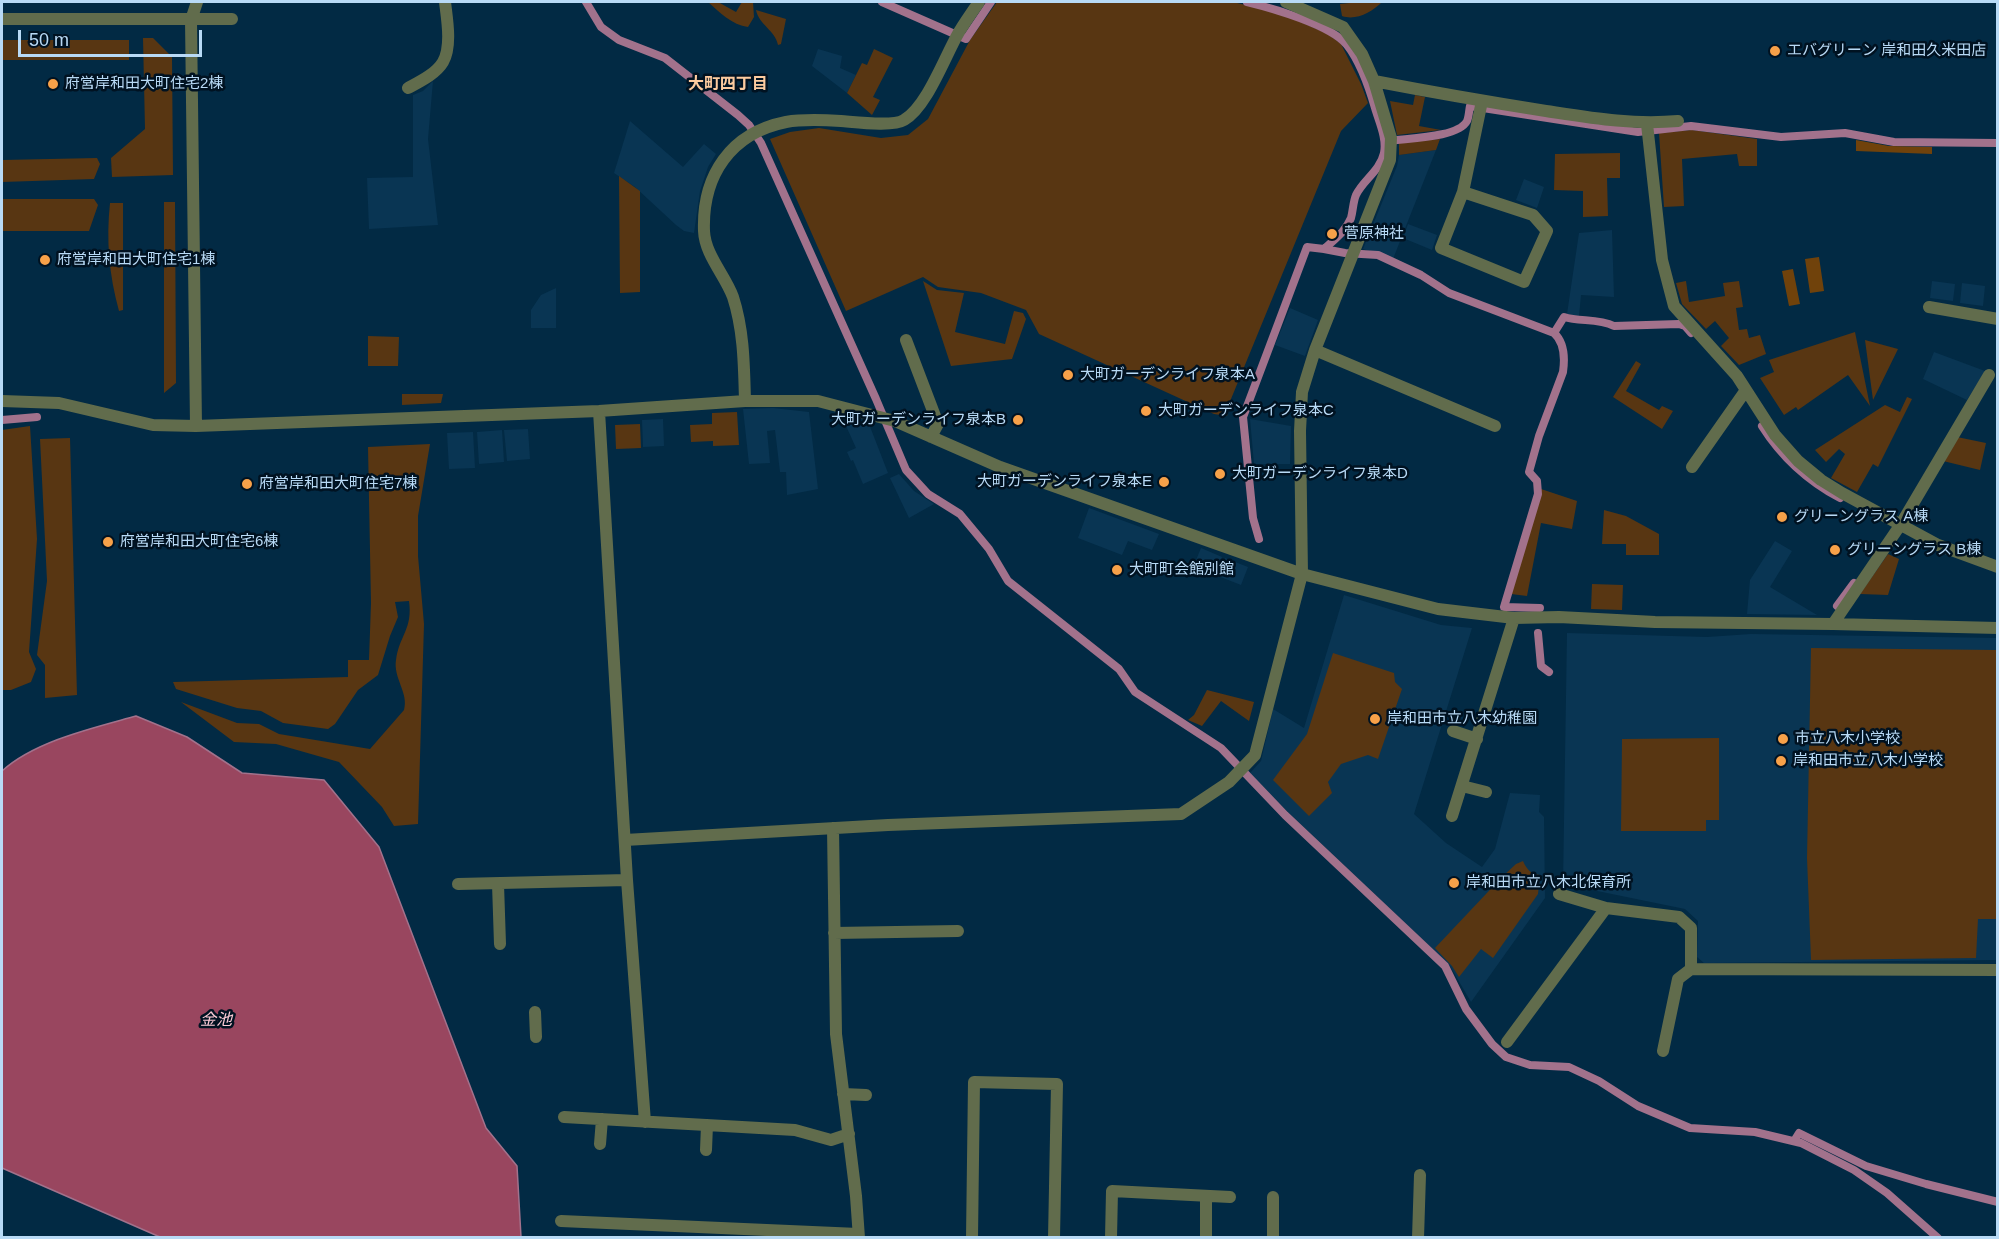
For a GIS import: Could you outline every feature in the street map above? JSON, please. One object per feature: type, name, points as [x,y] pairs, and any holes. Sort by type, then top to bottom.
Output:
[{"type":"street","points":[[196,426],[191,20],[197,2]]},
{"type":"street","points":[[408,88],[424,79],[442,63],[448,38],[445,2]]},
{"type":"street","points":[[746,401],[742,336],[733,297],[707,247],[704,232],[708,192],[717,168],[740,140],[786,122],[838,121],[878,124],[903,122],[920,107],[959,32],[979,2]]},
{"type":"street","points":[[625,840],[833,828],[1181,813],[1240,772],[1255,755],[1302,574],[1300,431],[1302,392],[1315,350],[1390,160],[1391,138],[1374,81],[1362,54],[1343,27],[1286,2]]},
{"type":"street","points":[[2,19],[232,19]]},
{"type":"street","points":[[1374,81],[1482,101],[1616,121],[1647,124],[1678,122]]},
{"type":"street","points":[[1463,192],[1533,215],[1547,231],[1524,282],[1441,248],[1463,192],[1482,101]]},
{"type":"street","points":[[1647,124],[1662,260],[1674,306],[1737,376],[1775,435],[1798,461],[1821,480],[1842,493],[1938,545],[1998,567]]},
{"type":"street","points":[[1929,307],[1998,319]]},
{"type":"street","points":[[906,340],[938,424],[931,437]]},
{"type":"street","points":[[1315,350],[1495,426]]},
{"type":"street","points":[[1833,624],[1901,524],[1989,375]]},
{"type":"street","points":[[1692,467],[1746,390]]},
{"type":"street","points":[[2,401],[59,403],[153,425],[196,426],[599,411],[746,401],[818,401],[889,420],[1000,467],[1302,574],[1438,609],[1514,618],[1559,617],[1654,622],[1998,628]]},
{"type":"street","points":[[599,411],[627,880],[645,1122]]},
{"type":"street","points":[[1452,816],[1514,618]]},
{"type":"street","points":[[1453,731],[1477,739]]},
{"type":"street","points":[[1462,786],[1486,792]]},
{"type":"street","points":[[561,1221],[859,1236],[836,1034],[833,828]]},
{"type":"street","points":[[459,884],[627,880]]},
{"type":"street","points":[[498,884],[500,944]]},
{"type":"street","points":[[1559,894],[1605,908],[1679,917],[1691,928],[1690,969]]},
{"type":"street","points":[[1507,1042],[1605,908]]},
{"type":"street","points":[[834,933],[958,931]]},
{"type":"street","points":[[1663,1051],[1678,979],[1690,969],[1998,970]]},
{"type":"street","points":[[535,1012],[536,1037]]},
{"type":"street","points":[[972,1238],[974,1082],[1057,1084],[1054,1238]]},
{"type":"street","points":[[843,1094],[866,1095]]},
{"type":"street","points":[[564,1117],[795,1130],[831,1140],[849,1134]]},
{"type":"street","points":[[600,1144],[602,1119]]},
{"type":"street","points":[[706,1149],[707,1125]]},
{"type":"street","points":[[1418,1238],[1420,1175]]},
{"type":"street","points":[[1111,1238],[1112,1191],[1230,1197]]},
{"type":"street","points":[[1206,1196],[1206,1238]]},
{"type":"street","points":[[1273,1197],[1273,1238]]},
{"type":"shaded area","points":[[708,2],[718,2],[736,12],[742,2],[753,2],[754,17],[748,27],[742,26],[726,18]]},
{"type":"shaded area","points":[[997,2],[1233,2],[1283,14],[1328,34],[1341,44],[1368,103],[1341,131],[1231,399],[1227,416],[1214,414],[1039,334],[1026,310],[981,293],[938,287],[923,277],[846,311],[770,139],[790,132],[819,128],[881,138],[908,135],[928,119],[970,40]]},
{"type":"shaded area","points":[[1382,2],[1364,15],[1342,16],[1340,4]]},
{"type":"shaded area","points":[[756,10],[786,19],[781,44],[778,45],[774,35],[760,20]]},
{"type":"shaded area","points":[[143,38],[153,38],[172,57],[173,175],[112,177],[111,158],[145,129]]},
{"type":"shaded area","points":[[2,40],[129,40],[129,60],[2,60]]},
{"type":"shaded area","points":[[818,49],[842,56],[840,68],[856,75],[847,93],[812,66]]},
{"type":"shaded area","points":[[874,49],[893,58],[873,97],[880,100],[872,115],[847,93],[862,63],[867,65]]},
{"type":"shaded area","points":[[433,81],[428,139],[438,225],[369,229],[367,178],[413,177],[413,95],[423,91]]},
{"type":"shaded area","points":[[1415,95],[1425,97],[1419,126],[1441,130],[1397,135],[1390,101],[1413,105]]},
{"type":"shaded area","points":[[630,121],[683,167],[704,144],[716,154],[708,167],[700,191],[694,233],[684,231],[676,225],[635,187],[614,173]]},
{"type":"shaded area","points":[[1692,130],[1757,139],[1757,166],[1739,166],[1737,154],[1682,159],[1684,206],[1664,207],[1659,133]]},
{"type":"shaded area","points":[[1440,139],[1436,150],[1399,155],[1399,143]]},
{"type":"shaded area","points":[[1856,140],[1889,146],[1932,147],[1932,154],[1856,151]]},
{"type":"shaded area","points":[[1436,150],[1393,259],[1363,249],[1397,166],[1399,155]]},
{"type":"shaded area","points":[[1620,153],[1620,178],[1607,178],[1608,216],[1583,217],[1583,191],[1554,190],[1555,154]]},
{"type":"shaded area","points":[[97,158],[100,164],[94,179],[2,182],[2,160]]},
{"type":"shaded area","points":[[619,176],[640,191],[640,292],[620,293]]},
{"type":"shaded area","points":[[1524,179],[1544,187],[1537,208],[1516,200]]},
{"type":"shaded area","points":[[2,199],[94,199],[98,205],[89,231],[2,231]]},
{"type":"shaded area","points":[[164,202],[175,202],[176,383],[164,393]]},
{"type":"shaded area","points":[[110,203],[123,203],[123,310],[119,311],[109,257]]},
{"type":"shaded area","points":[[1408,224],[1437,235],[1432,250],[1403,238]]},
{"type":"shaded area","points":[[1612,230],[1614,297],[1581,295],[1579,316],[1567,314],[1579,233]]},
{"type":"shaded area","points":[[1819,257],[1824,291],[1810,293],[1805,259]]},
{"type":"shaded area","points":[[1793,269],[1800,304],[1789,306],[1782,271]]},
{"type":"shaded area","points":[[923,281],[937,290],[964,293],[955,332],[1005,344],[1014,311],[1023,313],[1026,319],[1012,359],[951,366]]},
{"type":"shaded area","points":[[1686,281],[1689,302],[1725,296],[1723,283],[1739,281],[1743,307],[1736,308],[1739,330],[1747,329],[1749,338],[1760,335],[1766,354],[1739,365],[1721,346],[1729,338],[1715,321],[1706,329],[1682,304],[1676,283]]},
{"type":"shaded area","points":[[1932,281],[1955,284],[1953,301],[1930,298]]},
{"type":"shaded area","points":[[1962,283],[1985,286],[1983,306],[1960,303]]},
{"type":"shaded area","points":[[556,288],[556,328],[531,328],[531,310],[541,295]]},
{"type":"shaded area","points":[[1290,308],[1318,320],[1305,356],[1275,345]]},
{"type":"shaded area","points":[[1855,332],[1870,406],[1848,375],[1798,410],[1796,407],[1784,415],[1760,378],[1774,372],[1769,360]]},
{"type":"shaded area","points":[[368,336],[399,337],[398,366],[368,366]]},
{"type":"shaded area","points":[[1865,340],[1898,349],[1873,400]]},
{"type":"shaded area","points":[[1934,352],[1985,371],[1967,400],[1923,379]]},
{"type":"shaded area","points":[[1636,361],[1641,364],[1626,391],[1659,410],[1662,406],[1673,411],[1662,429],[1613,397]]},
{"type":"shaded area","points":[[402,394],[443,394],[441,403],[402,405]]},
{"type":"shaded area","points":[[1907,397],[1912,399],[1878,467],[1873,464],[1857,492],[1831,478],[1845,454],[1839,449],[1826,462],[1815,450],[1885,405],[1900,412]]},
{"type":"shaded area","points":[[773,408],[809,412],[818,489],[787,495],[786,472],[780,472],[775,430],[767,431],[770,463],[749,464],[743,409]]},
{"type":"shaded area","points":[[737,412],[739,445],[713,446],[713,441],[691,442],[690,425],[712,424],[712,413]]},
{"type":"shaded area","points":[[842,417],[869,424],[888,473],[863,484],[847,452],[856,448]]},
{"type":"shaded area","points":[[663,419],[664,446],[643,447],[642,420]]},
{"type":"shaded area","points":[[1250,419],[1291,426],[1290,464],[1254,464]]},
{"type":"shaded area","points":[[640,424],[641,448],[616,449],[615,425]]},
{"type":"shaded area","points":[[30,426],[37,539],[29,652],[36,669],[31,682],[11,690],[2,690],[2,430]]},
{"type":"shaded area","points":[[528,429],[530,459],[507,461],[504,430]]},
{"type":"shaded area","points":[[502,430],[504,462],[479,464],[477,432]]},
{"type":"shaded area","points":[[473,432],[475,468],[449,469],[447,433]]},
{"type":"shaded area","points":[[1957,437],[1986,443],[1980,470],[1943,461]]},
{"type":"shaded area","points":[[70,438],[77,695],[45,698],[45,665],[37,655],[47,581],[40,439]]},
{"type":"shaded area","points":[[430,444],[418,516],[418,556],[424,624],[418,824],[394,826],[382,807],[339,762],[276,744],[234,742],[181,702],[237,723],[259,724],[279,734],[370,749],[404,710],[405,704],[396,660],[409,619],[409,601],[395,602],[398,617],[378,675],[358,690],[335,724],[328,729],[283,723],[261,711],[237,708],[176,689],[173,682],[348,677],[348,660],[369,660],[371,603],[368,447]]},
{"type":"shaded area","points":[[899,474],[914,491],[934,504],[909,518],[890,478]]},
{"type":"shaded area","points":[[1541,489],[1577,501],[1572,529],[1541,523],[1527,596],[1511,594]]},
{"type":"shaded area","points":[[1089,508],[1159,534],[1152,550],[1128,541],[1122,555],[1078,538]]},
{"type":"shaded area","points":[[1604,510],[1626,516],[1659,534],[1659,555],[1626,555],[1626,544],[1602,544]]},
{"type":"shaded area","points":[[1775,541],[1792,551],[1770,587],[1817,615],[1747,614],[1750,580]]},
{"type":"shaded area","points":[[1201,548],[1222,557],[1215,573],[1194,565]]},
{"type":"shaded area","points":[[1888,554],[1899,559],[1888,595],[1860,594]]},
{"type":"shaded area","points":[[1225,558],[1248,567],[1241,585],[1218,576]]},
{"type":"shaded area","points":[[1592,584],[1623,585],[1622,610],[1591,609]]},
{"type":"shaded area","points":[[1344,595],[1441,625],[1472,628],[1414,814],[1446,843],[1482,867],[1495,849],[1510,793],[1540,795],[1539,812],[1544,817],[1545,898],[1471,1002],[1450,966],[1250,773],[1261,761],[1273,709],[1304,728]]},
{"type":"shaded area","name":"岸和田市立八木小学校","points":[[1567,633],[1707,637],[1751,634],[1997,638],[1997,960],[1704,963],[1697,957],[1698,921],[1685,909],[1563,884]]},
{"type":"shaded area","points":[[1811,648],[1997,650],[1997,919],[1978,919],[1976,958],[1811,960],[1807,858]]},
{"type":"shaded area","points":[[1333,653],[1394,673],[1395,682],[1402,689],[1378,759],[1368,755],[1341,764],[1328,782],[1332,793],[1309,816],[1273,780],[1307,734]]},
{"type":"shaded area","points":[[1207,690],[1254,702],[1249,721],[1221,701],[1202,726],[1188,720],[1194,715]]},
{"type":"shaded area","points":[[1719,738],[1719,820],[1706,820],[1706,831],[1621,831],[1622,739]]},
{"type":"shaded area","points":[[1523,861],[1530,871],[1540,875],[1538,894],[1493,958],[1481,949],[1459,977],[1435,948],[1502,877],[1516,864]]},
{"type":"water","name":"金池","points":[[136,716],[187,737],[242,773],[324,780],[379,847],[486,1128],[517,1166],[521,1237],[160,1237],[2,1168],[2,771],[31,751],[65,737]]},
{"type":"waterway","points":[[586,2],[601,27],[619,40],[665,58],[749,125],[761,143],[906,470],[928,494],[960,514],[989,549],[1008,581],[1119,669],[1135,692],[1221,748],[1285,815],[1445,966],[1466,1009],[1492,1044],[1506,1057],[1530,1065],[1569,1067],[1599,1081],[1638,1106],[1690,1128],[1755,1132],[1801,1143],[1854,1170],[1887,1193],[1938,1238]]},
{"type":"waterway","points":[[882,2],[966,39],[991,2]]},
{"type":"waterway","points":[[1247,2],[1315,24],[1347,45],[1360,67],[1380,124],[1384,142],[1382,159],[1356,195],[1351,218],[1346,227],[1324,249],[1378,255],[1421,275],[1449,293],[1554,333],[1560,341],[1564,356],[1563,372],[1539,436],[1529,472],[1537,481],[1538,494],[1504,607],[1540,608]]},
{"type":"waterway","points":[[1389,141],[1454,131],[1467,121],[1470,106],[1638,132],[1691,126],[1781,137],[1845,133],[1894,142],[1998,143]]},
{"type":"waterway","points":[[1259,539],[1253,518],[1243,417],[1307,247],[1324,249]]},
{"type":"waterway","points":[[1554,333],[1564,317],[1602,322],[1614,326],[1679,324],[1685,326],[1691,333]]},
{"type":"waterway","points":[[2,420],[37,417]]},
{"type":"waterway","points":[[1762,426],[1796,467],[1817,484],[1840,498]]},
{"type":"waterway","points":[[1837,606],[1854,583]]},
{"type":"waterway","points":[[1538,633],[1541,666],[1549,672]]},
{"type":"waterway","points":[[1794,1141],[1799,1133],[1866,1166],[1998,1202]]},
{"type":"place","name":"エバグリーン 岸和田久米田店","points":[[1775,51]]},
{"type":"place","name":"府営岸和田大町住宅2棟","points":[[53,84]]},
{"type":"place","name":"菅原神社","points":[[1332,234]]},
{"type":"place","name":"府営岸和田大町住宅1棟","points":[[45,260]]},
{"type":"place","name":"大町ガーデンライフ泉本A","points":[[1068,375]]},
{"type":"place","name":"大町ガーデンライフ泉本C","points":[[1146,411]]},
{"type":"place","name":"大町ガーデンライフ泉本B","points":[[1018,420]]},
{"type":"place","name":"大町ガーデンライフ泉本D","points":[[1220,474]]},
{"type":"place","name":"大町ガーデンライフ泉本E","points":[[1164,482]]},
{"type":"place","name":"府営岸和田大町住宅7棟","points":[[247,484]]},
{"type":"place","name":"グリーングラス A棟","points":[[1782,517]]},
{"type":"place","name":"府営岸和田大町住宅6棟","points":[[108,542]]},
{"type":"place","name":"グリーングラス B棟","points":[[1835,550]]},
{"type":"place","name":"大町町会館別館","points":[[1117,570]]},
{"type":"place","name":"岸和田市立八木幼稚園","points":[[1375,719]]},
{"type":"place","name":"市立八木小学校","points":[[1783,739]]},
{"type":"place","name":"岸和田市立八木小学校","points":[[1781,761]]},
{"type":"place","name":"岸和田市立八木北保育所","points":[[1454,883]]},
{"type":"district","name":"大町四丁目","points":[[728,85]]}]
